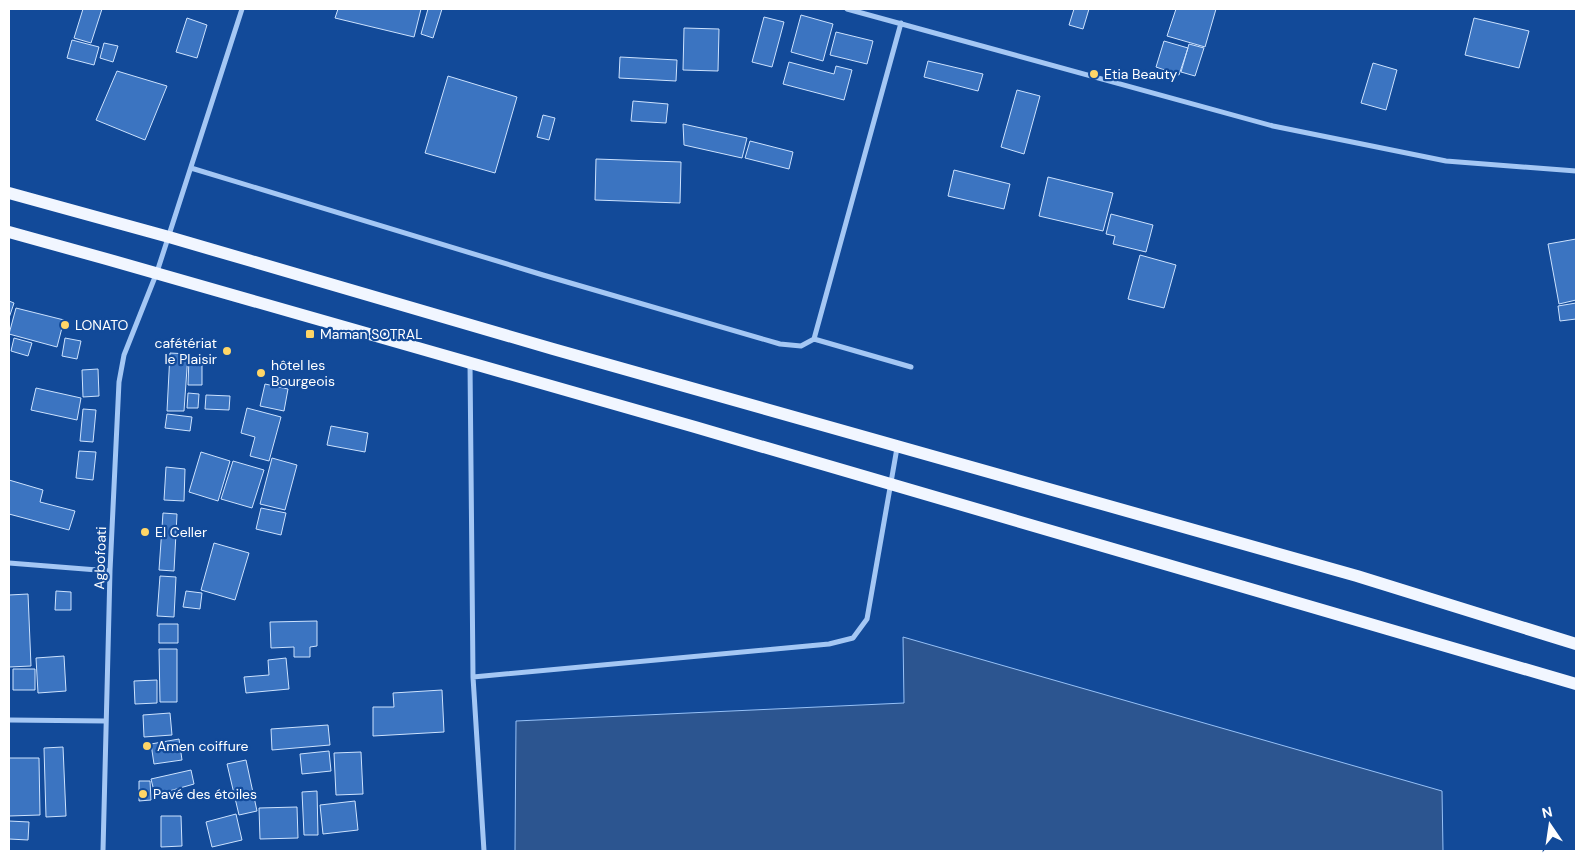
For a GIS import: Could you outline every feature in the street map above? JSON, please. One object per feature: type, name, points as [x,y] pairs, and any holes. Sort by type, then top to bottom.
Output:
[{"type":"main road","points":[[9,192],[169,236],[897,447],[1358,576],[1576,644]]},
{"type":"main road","points":[[9,232],[157,272],[470,362],[1348,616],[1576,684]]},
{"type":"street","name":"Agbofoati","points":[[103,851],[110,571],[119,382],[124,355],[157,272],[242,9]]},
{"type":"street","points":[[848,9],[1273,126],[1446,161],[1576,171]]},
{"type":"street","points":[[814,339],[901,23]]},
{"type":"street","points":[[192,168],[543,275],[780,344],[801,346],[814,339],[911,367]]},
{"type":"street","points":[[470,362],[473,677],[484,851]]},
{"type":"street","points":[[473,677],[829,644],[853,638],[867,619],[897,447]]},
{"type":"street","points":[[9,563],[110,571]]},
{"type":"street","points":[[9,720],[106,721]]},
{"type":"water","points":[[903,637],[1442,791],[1443,851],[515,851],[516,721],[904,703]]},
{"type":"building","points":[[83,9],[102,9],[91,43],[74,38]]},
{"type":"building","points":[[338,9],[421,9],[414,37],[335,18]]},
{"type":"building","points":[[428,9],[442,9],[433,38],[421,34]]},
{"type":"building","points":[[1074,9],[1089,9],[1083,29],[1069,25]]},
{"type":"building","points":[[1176,9],[1216,9],[1205,47],[1167,36]]},
{"type":"building","points":[[801,15],[833,24],[823,61],[791,52]]},
{"type":"building","points":[[764,17],[784,22],[772,67],[752,62]]},
{"type":"building","points":[[187,18],[207,25],[197,58],[176,52]]},
{"type":"building","points":[[1474,18],[1529,31],[1519,68],[1465,55]]},
{"type":"building","points":[[684,28],[719,29],[718,71],[683,70]]},
{"type":"building","points":[[836,32],[873,41],[867,64],[830,55]]},
{"type":"building","points":[[72,40],[99,47],[94,65],[67,58]]},
{"type":"building","points":[[1164,41],[1188,48],[1179,75],[1156,67]]},
{"type":"building","points":[[104,43],[118,46],[113,62],[100,58]]},
{"type":"building","points":[[1189,44],[1204,48],[1195,76],[1181,72]]},
{"type":"building","points":[[620,57],[677,60],[676,81],[619,78]]},
{"type":"building","points":[[928,61],[983,74],[978,91],[924,77]]},
{"type":"building","points":[[789,62],[834,74],[836,66],[852,70],[844,100],[783,84]]},
{"type":"building","points":[[1373,63],[1397,70],[1386,110],[1361,103]]},
{"type":"building","points":[[117,71],[167,86],[145,140],[96,120]]},
{"type":"building","points":[[448,76],[517,97],[495,173],[425,153]]},
{"type":"building","points":[[1017,90],[1040,96],[1024,154],[1001,147]]},
{"type":"building","points":[[633,101],[668,104],[666,123],[631,121]]},
{"type":"building","points":[[543,115],[555,118],[549,140],[537,137]]},
{"type":"building","points":[[683,124],[747,138],[742,158],[684,145]]},
{"type":"building","points":[[750,141],[793,152],[789,169],[745,158]]},
{"type":"building","points":[[596,159],[681,162],[680,203],[595,200]]},
{"type":"building","points":[[954,170],[1010,184],[1004,209],[948,196]]},
{"type":"building","points":[[1048,177],[1113,193],[1103,231],[1039,216]]},
{"type":"building","points":[[1111,214],[1153,225],[1146,252],[1113,244],[1115,236],[1106,234]]},
{"type":"building","points":[[1576,239],[1576,300],[1559,304],[1548,244]]},
{"type":"building","points":[[1140,255],[1176,265],[1164,308],[1128,299]]},
{"type":"building","points":[[9,301],[14,303],[9,318]]},
{"type":"building","points":[[1576,303],[1576,319],[1560,321],[1558,306]]},
{"type":"building","points":[[16,308],[64,320],[57,347],[9,334]]},
{"type":"building","points":[[14,338],[32,343],[28,356],[11,351]]},
{"type":"building","points":[[65,338],[81,341],[77,359],[62,356]]},
{"type":"building","points":[[170,353],[188,354],[184,411],[167,411]]},
{"type":"building","points":[[189,358],[202,359],[202,385],[188,385]]},
{"type":"building","points":[[98,369],[99,396],[83,397],[82,370]]},
{"type":"building","points":[[265,384],[288,389],[284,411],[260,406]]},
{"type":"building","points":[[36,388],[81,398],[77,420],[31,410]]},
{"type":"building","points":[[188,393],[199,394],[198,408],[187,408]]},
{"type":"building","points":[[206,395],[230,396],[229,410],[205,409]]},
{"type":"building","points":[[247,408],[281,417],[269,461],[250,456],[255,437],[241,433]]},
{"type":"building","points":[[83,409],[96,410],[93,442],[80,441]]},
{"type":"building","points":[[167,414],[192,417],[190,431],[165,428]]},
{"type":"building","points":[[331,426],[368,433],[365,452],[327,445]]},
{"type":"building","points":[[79,451],[96,452],[93,480],[76,478]]},
{"type":"building","points":[[201,452],[230,461],[218,501],[189,492]]},
{"type":"building","points":[[272,458],[297,465],[285,510],[260,504]]},
{"type":"building","points":[[233,461],[264,470],[252,508],[221,499]]},
{"type":"building","points":[[166,467],[185,469],[184,501],[164,500]]},
{"type":"building","points":[[9,480],[43,490],[40,502],[75,511],[69,530],[9,514]]},
{"type":"building","points":[[261,508],[286,513],[281,535],[256,529]]},
{"type":"building","points":[[163,513],[177,514],[174,571],[159,570]]},
{"type":"building","points":[[214,543],[249,553],[235,600],[201,590]]},
{"type":"building","points":[[160,576],[176,577],[174,617],[157,616]]},
{"type":"building","points":[[56,591],[71,592],[71,610],[55,610]]},
{"type":"building","points":[[186,591],[202,593],[200,609],[183,607]]},
{"type":"building","points":[[28,594],[31,666],[9,667],[9,595]]},
{"type":"building","points":[[317,621],[317,646],[310,647],[310,657],[294,657],[294,647],[271,648],[270,622]]},
{"type":"building","points":[[159,624],[178,624],[178,643],[159,643]]},
{"type":"building","points":[[159,649],[177,649],[177,702],[160,702]]},
{"type":"building","points":[[64,656],[66,691],[38,693],[36,658]]},
{"type":"building","points":[[286,658],[289,689],[246,693],[244,677],[269,675],[268,660]]},
{"type":"building","points":[[13,669],[35,669],[35,690],[13,690]]},
{"type":"building","points":[[157,680],[157,703],[135,704],[134,681]]},
{"type":"building","points":[[442,690],[444,732],[373,736],[373,707],[394,707],[393,693]]},
{"type":"building","points":[[170,713],[172,735],[144,737],[143,715]]},
{"type":"building","points":[[328,725],[330,745],[272,750],[271,729]]},
{"type":"building","points":[[179,739],[182,760],[154,764],[151,744]]},
{"type":"building","points":[[63,747],[66,816],[46,817],[44,748]]},
{"type":"building","points":[[329,751],[331,771],[302,774],[300,754]]},
{"type":"building","points":[[361,752],[363,794],[336,795],[334,753]]},
{"type":"building","points":[[9,758],[39,758],[40,815],[9,816]]},
{"type":"building","points":[[246,760],[257,811],[239,815],[227,764]]},
{"type":"building","points":[[191,770],[194,784],[155,795],[151,779]]},
{"type":"building","points":[[139,781],[150,781],[151,800],[139,801]]},
{"type":"building","points":[[317,791],[318,835],[304,835],[302,792]]},
{"type":"building","points":[[355,801],[358,830],[323,834],[320,805]]},
{"type":"building","points":[[297,807],[298,838],[260,839],[259,808]]},
{"type":"building","points":[[236,814],[242,840],[212,847],[206,822]]},
{"type":"building","points":[[161,816],[181,816],[182,846],[161,847]]},
{"type":"building","points":[[9,821],[29,822],[28,840],[9,839]]},
{"type":"place","name":"Etia Beauty","points":[[1094,74]]},
{"type":"place","name":"LONATO","points":[[65,325]]},
{"type":"place","name":"Maman SOTRAL","points":[[310,334]]},
{"type":"place","name":"cafétériat le Plaisir","points":[[227,351]]},
{"type":"place","name":"hôtel les Bourgeois","points":[[261,373]]},
{"type":"place","name":"El Celler","points":[[145,532]]},
{"type":"place","name":"Amen coiffure","points":[[147,746]]},
{"type":"place","name":"Pavé des étoiles","points":[[143,794]]}]
